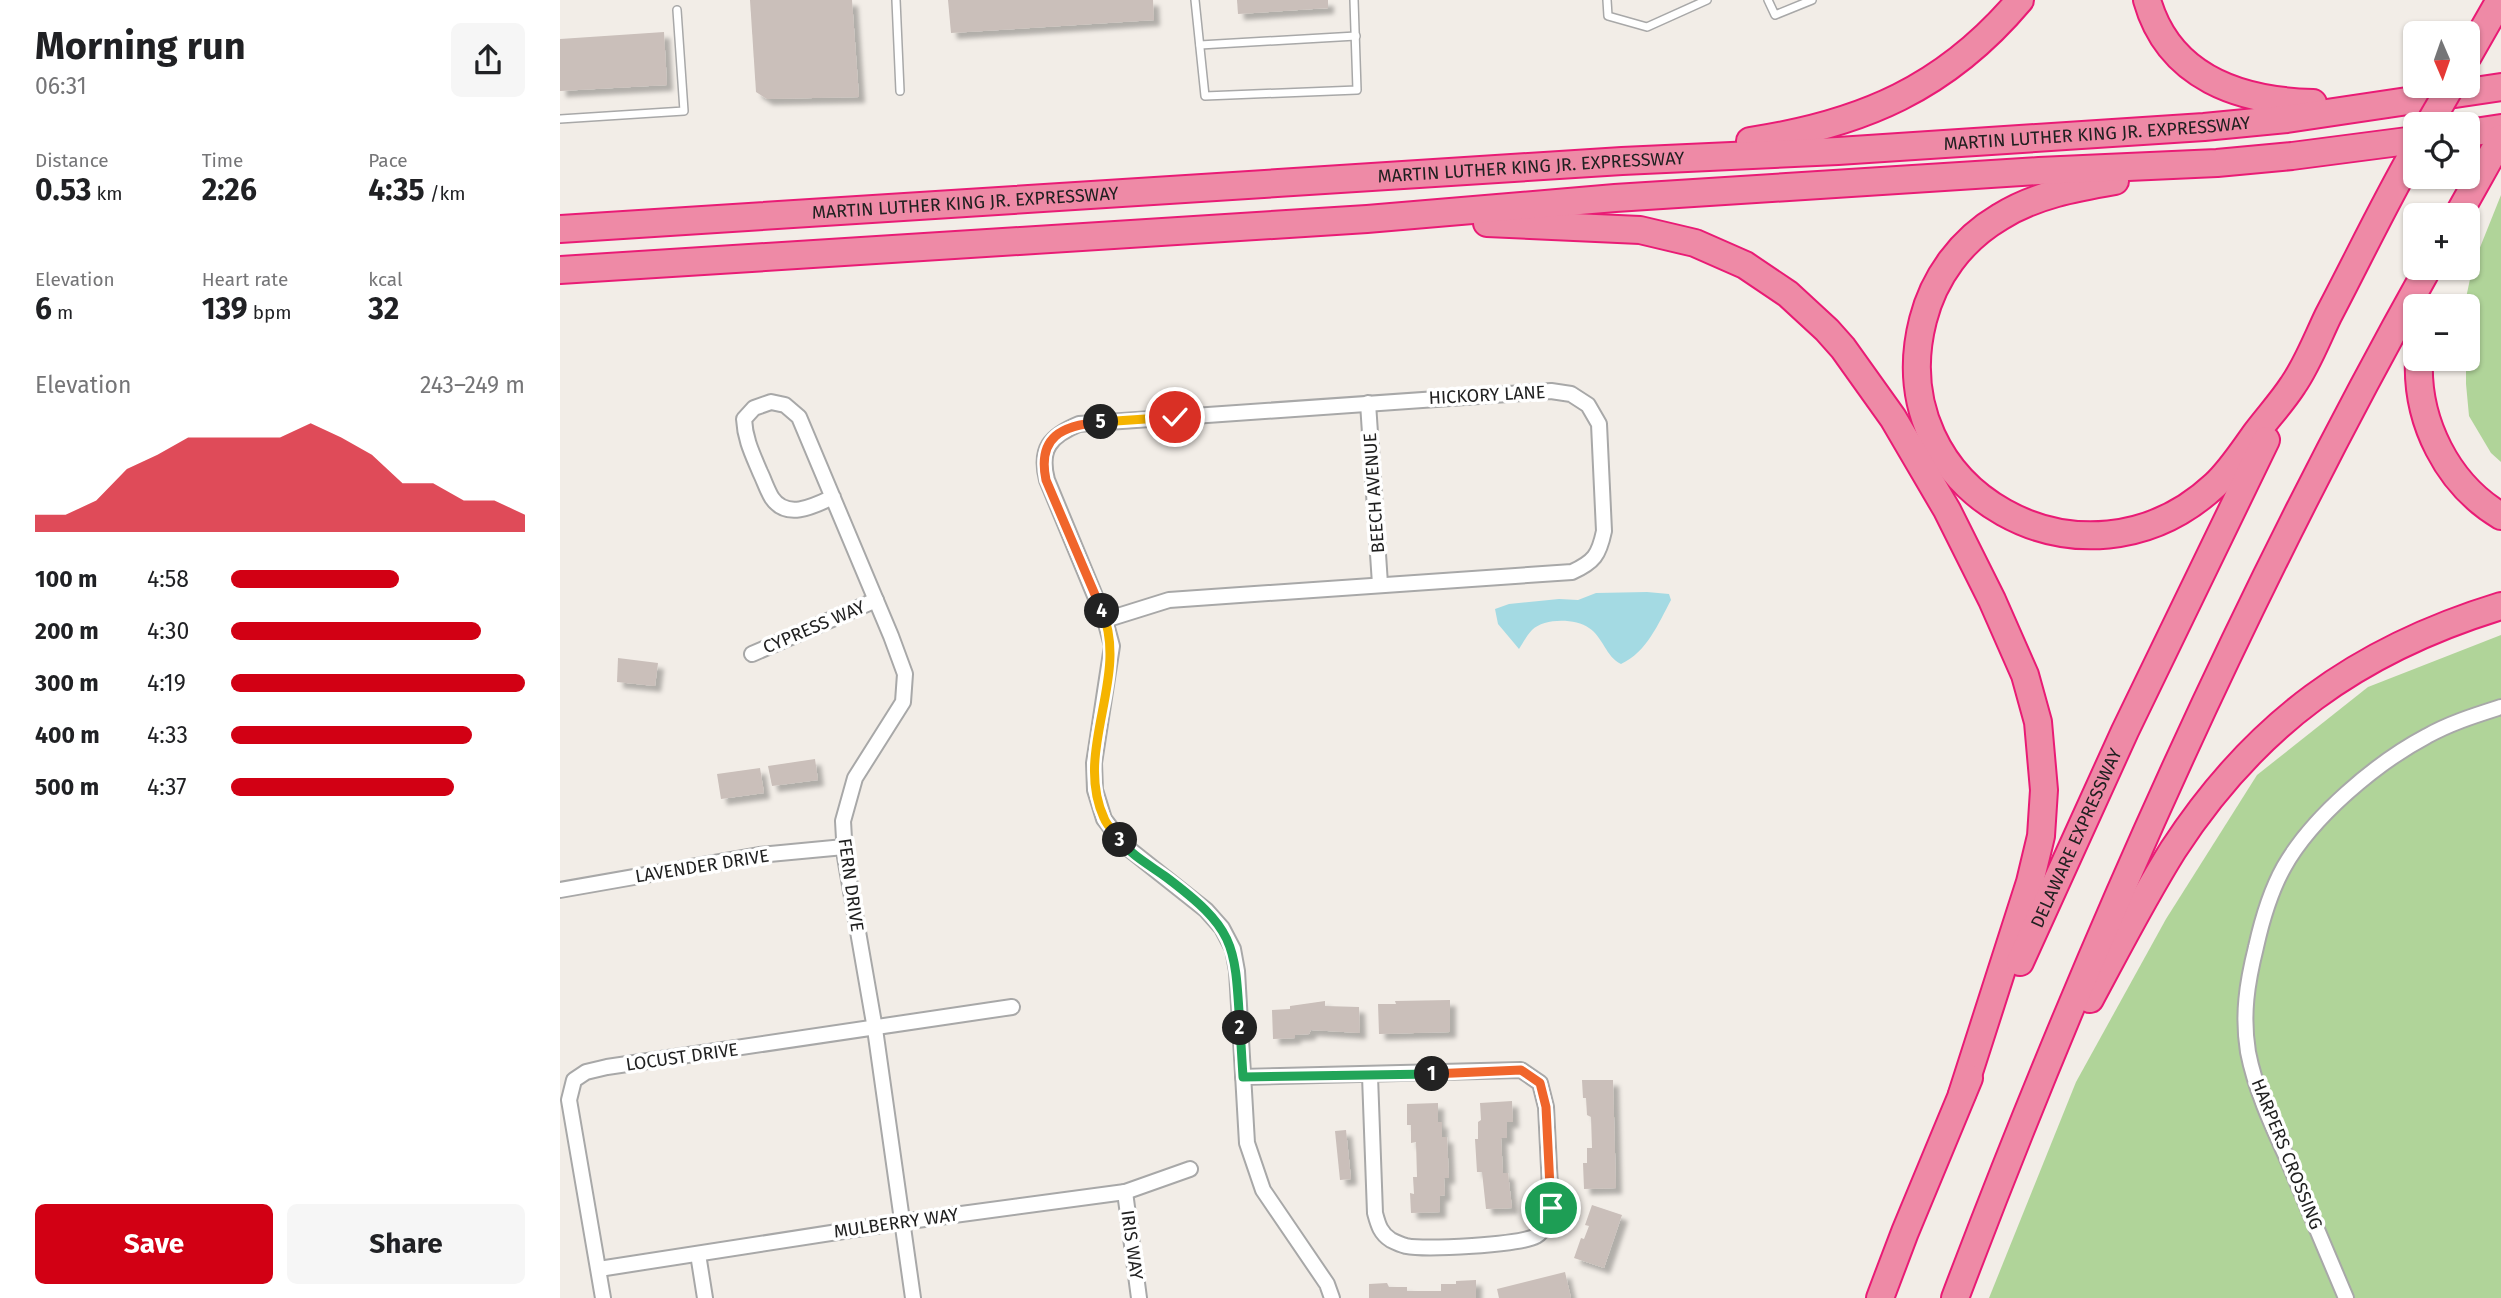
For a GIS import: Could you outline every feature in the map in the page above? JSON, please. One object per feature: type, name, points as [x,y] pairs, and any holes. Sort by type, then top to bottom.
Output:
[{"type":"highway","points":[[1622,161],[1792,134],[1854,117],[1882,106],[1928,82],[1969,54],[2020,0]]},
{"type":"highway","points":[[2147,0],[2160,31],[2180,58],[2227,89],[2265,100],[2288,103],[2374,105]]},
{"type":"highway","points":[[2480,34],[2500,0]]},
{"type":"highway","name":"MARTIN LUTHER KING JR. EXPRESSWAY","points":[[560,229],[1622,161],[1838,151],[2204,127],[2287,119],[2501,87]]},
{"type":"highway","points":[[2480,131],[2501,128]]},
{"type":"highway","name":"MARTIN LUTHER KING JR. EXPRESSWAY","points":[[560,270],[1367,219],[1615,198],[2039,171],[2217,163],[2403,142]]},
{"type":"highway","points":[[2465,203],[2491,155]]},
{"type":"highway","points":[[2469,203],[2491,155]]},
{"type":"highway","points":[[2217,163],[2055,194],[2017,208],[2000,216],[1970,238],[1938,280],[1928,303],[1918,348],[1919,386],[1927,422],[1944,457],[1956,472],[1974,491],[1995,506],[2024,522],[2055,533],[2088,537],[2152,525],[2202,496],[2229,471],[2293,385],[2403,171]]},
{"type":"highway","points":[[1367,219],[1611,228],[1668,235],[1695,243],[1745,265],[1788,294],[1843,348],[1893,418],[1947,510],[1992,600],[2025,675],[2041,743],[2043,814],[2036,858],[1962,1094]]},
{"type":"highway","points":[[1955,1298],[2101,933],[2216,683],[2325,459],[2422,280]]},
{"type":"highway","points":[[2419,371],[2426,420],[2439,451],[2468,490],[2501,516]]},
{"type":"highway","name":"DELAWARE EXPRESSWAY","points":[[1880,1298],[1962,1094],[2046,902],[2125,731],[2293,385]]},
{"type":"highway","points":[[2025,1120],[2158,875],[2191,824],[2247,755],[2296,710],[2373,657],[2430,630],[2501,606]]},
{"type":"street","name":"HICKORY LANE","points":[[1105,620],[1169,600],[1572,572],[1590,564],[1600,548],[1604,531],[1599,424],[1588,405],[1571,394],[1551,391],[1079,424],[1062,431],[1047,446],[1042,463],[1051,492],[1105,620],[1112,646],[1094,763],[1095,790],[1104,819],[1124,845],[1206,910],[1222,928],[1233,949],[1237,971],[1247,1143],[1263,1190],[1327,1284],[1332,1298]]},
{"type":"street","name":"FERN DRIVE","points":[[833,497],[800,510],[782,508],[772,498],[745,437],[744,419],[754,408],[771,402],[785,405],[799,417],[833,497],[876,600],[905,674],[903,702],[855,778],[843,821],[844,847],[914,1298]]},
{"type":"street","name":"BEECH AVENUE","points":[[1368,402],[1380,584]]},
{"type":"street","name":"CYPRESS WAY","points":[[752,654],[876,600]]},
{"type":"street","name":"HARPERS CROSSING","points":[[2346,1298],[2263,1102],[2249,1054],[2244,1013],[2249,972],[2263,916],[2284,868],[2308,833],[2337,802],[2395,756],[2427,735],[2501,707]]},
{"type":"street","name":"LAVENDER DRIVE","points":[[560,890],[760,855],[844,847]]},
{"type":"street","name":"LOCUST DRIVE","points":[[603,1298],[569,1100],[574,1080],[586,1072],[607,1067],[1012,1007]]},
{"type":"street","points":[[1243,1077],[1370,1076],[1521,1070],[1540,1083],[1546,1107],[1551,1208],[1548,1221],[1539,1234],[1516,1241],[1406,1246],[1391,1240],[1380,1230],[1375,1213],[1370,1076]]},
{"type":"street","name":"MULBERRY WAY","points":[[599,1269],[902,1222],[1125,1192],[1190,1169]]},
{"type":"street","name":"IRIS WAY","points":[[1125,1192],[1139,1298]]},
{"type":"street","points":[[698,1254],[705,1298]]},
{"type":"lane","points":[[896,0],[900,91]]},
{"type":"lane","points":[[1195,0],[1205,96],[1357,90],[1354,0]]},
{"type":"lane","points":[[1607,0],[1608,16],[1647,27],[1707,0]]},
{"type":"lane","points":[[1768,0],[1774,15],[1812,0]]},
{"type":"lane","points":[[560,119],[684,111],[677,10]]},
{"type":"lane","points":[[1200,45],[1356,36]]},
{"type":"green space","points":[[2501,195],[2501,462],[2491,453],[2469,416],[2466,371],[2480,371],[2480,294],[2467,294],[2470,280],[2480,280],[2480,248]]},
{"type":"green space","points":[[2501,635],[2501,1298],[1989,1298],[2076,1082],[2166,919],[2257,775],[2368,687]]},
{"type":"water","points":[[1596,593],[1669,594],[1671,600],[1645,645],[1621,664],[1612,657],[1594,632],[1576,622],[1552,621],[1537,626],[1519,649],[1498,624],[1495,609],[1509,604],[1578,600]]},
{"type":"building","points":[[750,0],[852,0],[859,97],[767,99],[756,92]]},
{"type":"building","points":[[948,0],[1153,0],[1154,20],[951,33]]},
{"type":"building","points":[[1237,0],[1328,0],[1328,8],[1238,14]]},
{"type":"building","points":[[664,32],[667,85],[560,91],[560,39]]},
{"type":"building","points":[[618,658],[658,663],[655,686],[617,682]]},
{"type":"building","points":[[815,759],[818,780],[772,786],[768,766]]},
{"type":"building","points":[[760,768],[764,793],[721,799],[717,774]]},
{"type":"building","points":[[1450,1000],[1450,1032],[1379,1034],[1378,1004]]},
{"type":"building","points":[[1325,1001],[1325,1006],[1359,1007],[1360,1033],[1311,1030],[1309,1034],[1295,1035],[1295,1038],[1273,1039],[1272,1010]]},
{"type":"building","points":[[1582,1080],[1613,1080],[1616,1188],[1584,1189],[1583,1163],[1587,1163],[1587,1148],[1592,1148],[1591,1117],[1587,1115]]},
{"type":"building","points":[[1512,1101],[1513,1122],[1507,1122],[1507,1138],[1501,1138],[1503,1173],[1508,1173],[1512,1208],[1486,1209],[1482,1172],[1477,1172],[1475,1139],[1478,1139],[1478,1122],[1481,1120],[1480,1103]]},
{"type":"building","points":[[1438,1103],[1438,1122],[1442,1122],[1442,1137],[1447,1137],[1449,1178],[1444,1178],[1445,1195],[1440,1196],[1440,1212],[1411,1213],[1410,1193],[1414,1194],[1413,1177],[1417,1177],[1416,1142],[1411,1143],[1411,1125],[1407,1125],[1407,1104]]},
{"type":"building","points":[[1346,1130],[1351,1179],[1340,1180],[1335,1131]]},
{"type":"building","points":[[1592,1205],[1622,1215],[1604,1268],[1574,1258],[1581,1238],[1584,1239],[1589,1226],[1585,1225]]},
{"type":"building","points":[[1565,1272],[1571,1298],[1499,1298],[1497,1289]]},
{"type":"building","points":[[1476,1280],[1476,1298],[1369,1298],[1369,1284],[1387,1283],[1389,1287],[1407,1287],[1407,1291],[1441,1291],[1441,1284]]},
{"type":"route","points":[[1175,417],[1079,424],[1062,431],[1047,446],[1042,463],[1046,480],[1105,620],[1112,646],[1094,763],[1095,790],[1104,819],[1124,845],[1206,910],[1222,928],[1233,949],[1237,971],[1243,1077],[1370,1076],[1521,1070],[1540,1083],[1546,1107],[1551,1208]]}]
